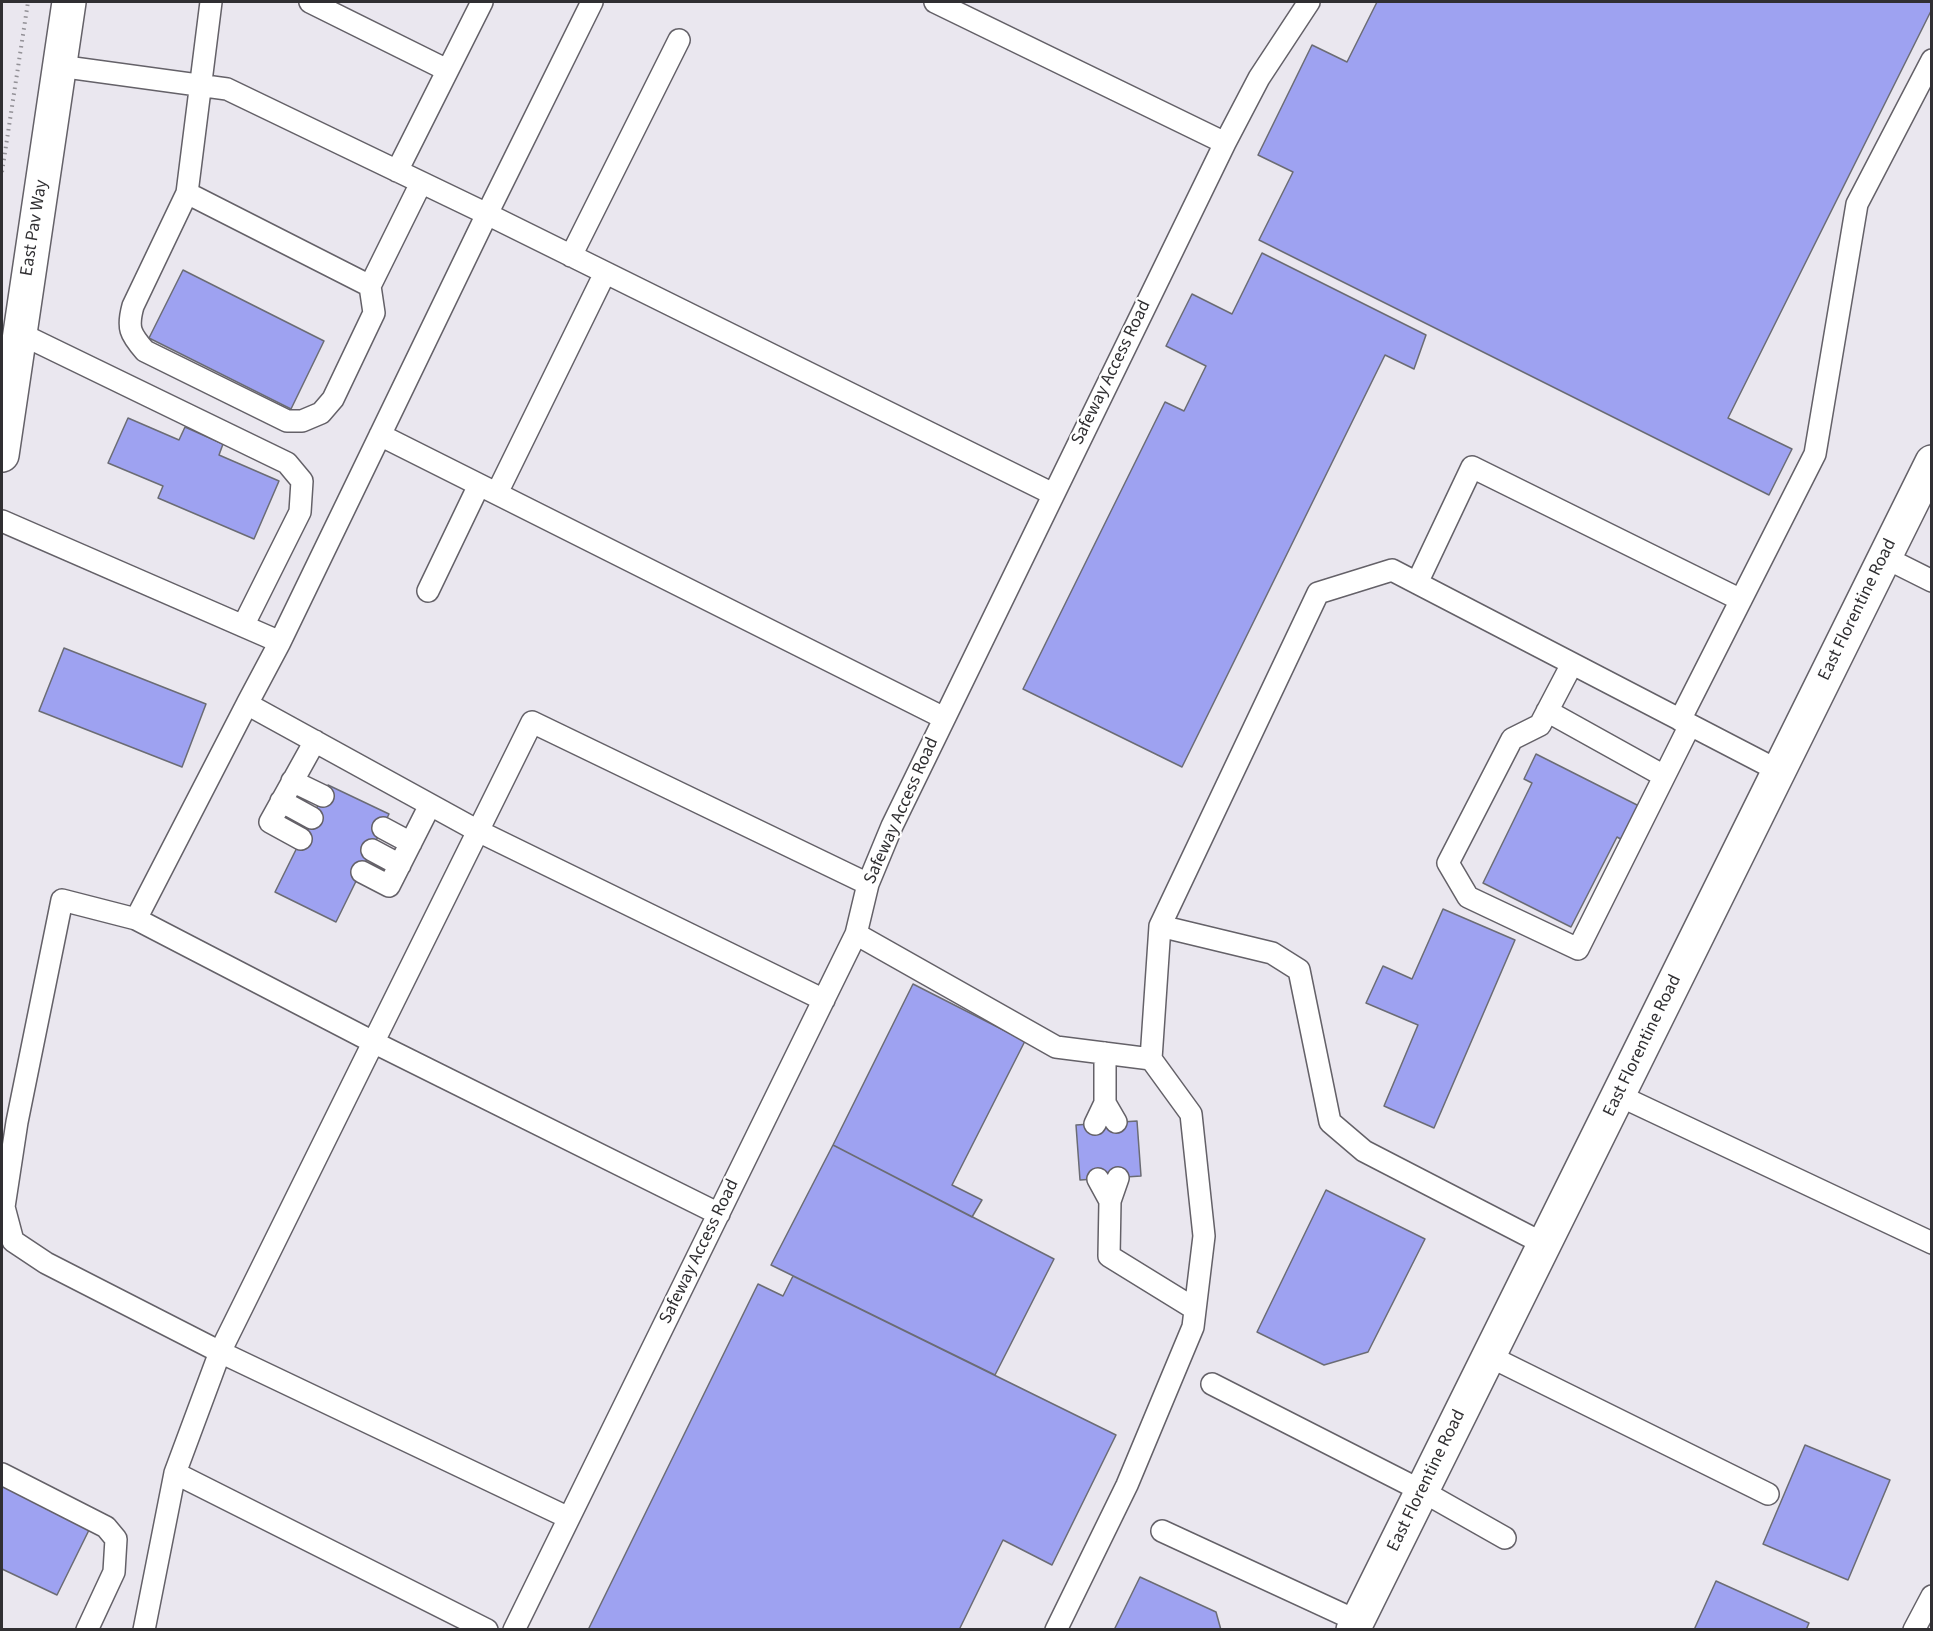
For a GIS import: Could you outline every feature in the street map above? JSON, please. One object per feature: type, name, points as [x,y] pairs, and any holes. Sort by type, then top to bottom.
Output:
[{"type":"street","name":"East Pav Way","points":[[2,455],[18,333],[69,2]]},
{"type":"street","name":"East Florentine Road","points":[[1355,1625],[1932,462]]},
{"type":"lane","points":[[211,2],[187,193],[133,306],[129,320],[132,336],[145,351],[287,421],[302,421],[321,413],[333,399],[374,313],[370,286],[421,183]]},
{"type":"lane","points":[[310,2],[447,70]]},
{"type":"lane","points":[[397,171],[482,2]]},
{"type":"lane","points":[[136,919],[280,642],[592,2]]},
{"type":"lane","points":[[935,2],[1225,143]]},
{"type":"lane","name":"Safeway Access Road","points":[[514,1629],[856,934],[868,884],[892,826],[1053,494],[1225,143],[1259,78],[1309,2]]},
{"type":"lane","points":[[571,256],[679,40]]},
{"type":"lane","points":[[1572,664],[1540,725],[1512,739],[1448,863],[1468,897],[1578,949],[1664,776],[1685,722],[1741,600],[1815,454],[1857,204],[1932,60]]},
{"type":"lane","points":[[59,66],[227,89],[487,214],[1053,494]]},
{"type":"lane","points":[[187,193],[370,286]]},
{"type":"lane","points":[[428,591],[488,489],[605,273]]},
{"type":"lane","points":[[18,333],[288,463],[302,481],[300,512],[243,626]]},
{"type":"lane","points":[[380,435],[945,718]]},
{"type":"lane","points":[[1417,583],[1472,467],[1741,600]]},
{"type":"lane","points":[[2,521],[280,642]]},
{"type":"lane","points":[[1884,557],[1932,581]]},
{"type":"lane","points":[[1056,1629],[1127,1485],[1193,1327],[1204,1236],[1191,1114],[1151,1059],[1160,926],[1318,593],[1392,570],[1779,771]]},
{"type":"lane","points":[[246,704],[478,831],[824,1000]]},
{"type":"lane","points":[[1547,711],[1664,776]]},
{"type":"lane","points":[[144,1629],[175,1473],[220,1352],[532,722],[868,884]]},
{"type":"lane","points":[[301,839],[270,822],[315,741]]},
{"type":"lane","points":[[292,781],[322,796]]},
{"type":"lane","points":[[281,801],[312,818]]},
{"type":"lane","points":[[362,872],[389,886],[430,805]]},
{"type":"lane","points":[[383,828],[411,843]]},
{"type":"lane","points":[[372,850],[400,865]]},
{"type":"lane","points":[[569,1518],[220,1352],[46,1263],[13,1241],[4,1207],[19,1111],[62,900],[136,919],[374,1042],[719,1214]]},
{"type":"lane","points":[[1160,926],[1272,953],[1299,970],[1330,1122],[1364,1151],[1544,1244]]},
{"type":"lane","points":[[856,934],[1056,1047],[1151,1059]]},
{"type":"lane","points":[[1095,1124],[1106,1103],[1106,1053]]},
{"type":"lane","points":[[1618,1095],[1932,1243]]},
{"type":"lane","points":[[1106,1103],[1116,1122]]},
{"type":"lane","points":[[1108,1178],[1109,1256],[1195,1308]]},
{"type":"lane","points":[[1489,1356],[1768,1494]]},
{"type":"lane","points":[[1212,1384],[1422,1491],[1505,1538]]},
{"type":"lane","points":[[175,1473],[487,1629]]},
{"type":"lane","points":[[2,1474],[106,1527],[116,1539],[114,1572],[87,1629]]},
{"type":"lane","points":[[1162,1531],[1355,1625]]},
{"type":"lane","points":[[1914,1629],[1929,1606]]},
{"type":"path","points":[[2,172],[28,2]]},
{"type":"building","points":[[1377,2],[1932,2],[1932,9],[1728,418],[1792,449],[1769,495],[1259,240],[1293,172],[1258,155],[1312,45],[1347,62]]},
{"type":"building","points":[[1262,253],[1426,335],[1414,369],[1385,355],[1182,767],[1023,689],[1165,402],[1184,411],[1206,366],[1166,346],[1192,294],[1232,314]]},
{"type":"building","points":[[183,270],[324,341],[291,409],[149,338]]},
{"type":"building","points":[[128,418],[179,440],[185,427],[223,444],[219,455],[279,481],[254,539],[158,498],[163,486],[108,463]]},
{"type":"building","points":[[64,648],[206,704],[182,767],[39,711]]},
{"type":"building","points":[[1536,754],[1643,808],[1626,842],[1617,837],[1571,927],[1483,883],[1532,783],[1524,779]]},
{"type":"building","points":[[328,785],[389,814],[336,922],[275,892]]},
{"type":"building","points":[[1443,909],[1515,940],[1434,1128],[1384,1106],[1418,1025],[1366,1003],[1383,966],[1412,979]]},
{"type":"building","points":[[913,984],[1025,1041],[952,1185],[982,1200],[972,1217],[833,1145]]},
{"type":"building","points":[[1137,1121],[1141,1176],[1080,1180],[1076,1125]]},
{"type":"building","points":[[833,1145],[1054,1259],[995,1375],[771,1265]]},
{"type":"building","points":[[1326,1190],[1425,1239],[1368,1352],[1324,1365],[1257,1332]]},
{"type":"building","points":[[793,1276],[1116,1435],[1052,1565],[1003,1540],[959,1630],[588,1630],[758,1284],[783,1296]]},
{"type":"building","points":[[1805,1445],[1890,1480],[1848,1580],[1763,1544]]},
{"type":"building","points":[[2,1483],[91,1526],[57,1595],[2,1569]]},
{"type":"building","points":[[1140,1577],[1216,1612],[1221,1630],[1114,1630]]},
{"type":"building","points":[[1716,1581],[1809,1623],[1806,1630],[1694,1630]]}]
